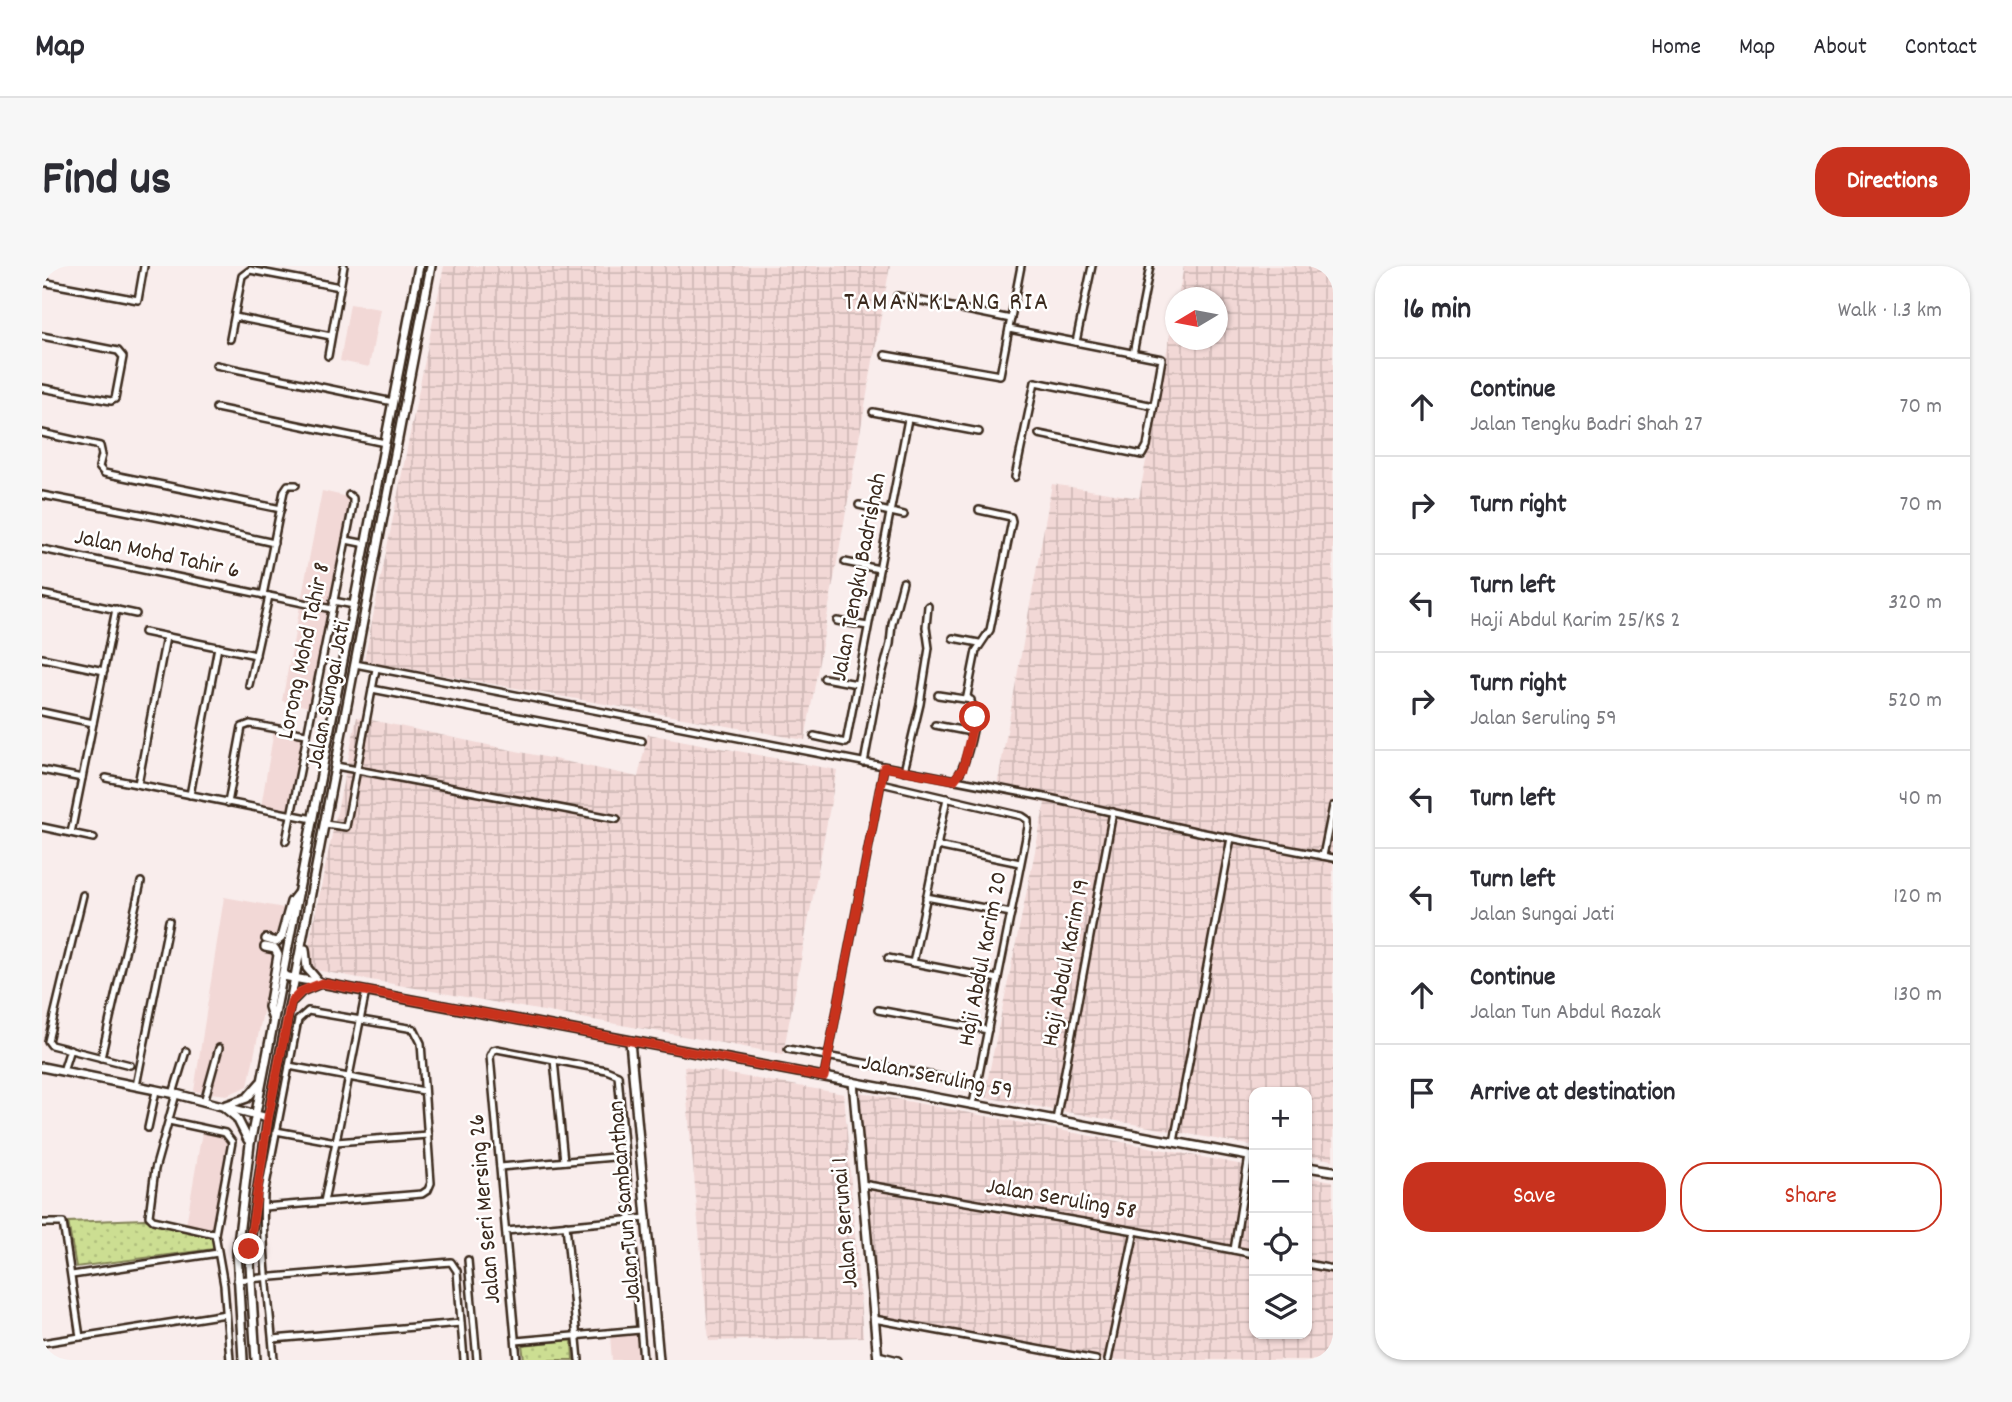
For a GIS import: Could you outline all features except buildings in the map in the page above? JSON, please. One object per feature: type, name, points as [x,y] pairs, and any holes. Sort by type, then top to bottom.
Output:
[{"type":"main road","name":"Jalan Sungai Jati","points":[[243,1360],[237,1251],[250,1144],[419,266]]},
{"type":"main road","name":"Jalan Sungai Jati","points":[[256,1360],[250,1279],[252,1225],[268,1118],[431,266]]},
{"type":"main road","points":[[273,1020],[269,1007],[278,955],[275,948],[265,943],[276,942],[281,938],[291,902],[299,892]]},
{"type":"main road","points":[[305,927],[305,962],[314,979],[322,983]]},
{"type":"main road","name":"Jalan Seruling 59","points":[[283,976],[1249,1156]]},
{"type":"main road","points":[[291,1002],[302,991],[322,983]]},
{"type":"main road","name":"Jalan Tun Sambanthan","points":[[630,1041],[638,1219],[659,1360]]},
{"type":"main road","points":[[42,1067],[137,1081],[156,1091],[206,1096],[237,1118],[250,1144]]},
{"type":"main road","points":[[223,1107],[247,1098],[260,1082]]},
{"type":"main road","name":"Jalan Serunai 1","points":[[853,1082],[878,1358]]},
{"type":"main road","points":[[223,1107],[268,1118]]},
{"type":"main road","points":[[1312,1168],[1333,1171]]},
{"type":"street","points":[[42,282],[138,300],[144,266]]},
{"type":"street","points":[[328,356],[344,266]]},
{"type":"street","points":[[885,355],[1000,375],[1021,266]]},
{"type":"street","points":[[1076,342],[1092,266]]},
{"type":"street","points":[[1133,354],[1150,266]]},
{"type":"street","points":[[230,340],[242,276],[250,270],[340,287]]},
{"type":"street","points":[[897,296],[1011,319]]},
{"type":"street","points":[[235,317],[331,336]]},
{"type":"street","points":[[1009,329],[1162,359],[1147,446],[1142,455],[1039,434]]},
{"type":"street","points":[[42,336],[118,351],[122,357],[115,399],[111,401],[42,388]]},
{"type":"street","points":[[216,365],[393,402]]},
{"type":"street","points":[[1015,477],[1035,382],[1154,406]]},
{"type":"street","points":[[216,408],[385,443]]},
{"type":"street","points":[[873,412],[979,432]]},
{"type":"street","name":"Jalan Tengku Badrishah","points":[[814,736],[846,743],[908,419]]},
{"type":"street","points":[[42,433],[100,446],[102,455],[99,467],[104,474],[281,509]]},
{"type":"street","points":[[249,685],[281,509],[288,485],[296,485]]},
{"type":"street","points":[[42,495],[274,543]]},
{"type":"street","name":"Lorong Mohd Tahir 8","points":[[286,841],[346,540],[353,500],[349,495]]},
{"type":"street","points":[[859,505],[904,515]]},
{"type":"street","points":[[954,780],[963,768],[975,717],[971,700],[967,696],[975,651],[990,630],[1012,521],[1010,517],[979,510]]},
{"type":"street","points":[[346,540],[366,544]]},
{"type":"street","name":"Jalan Mohd Tahir 6","points":[[42,550],[332,609]]},
{"type":"street","points":[[845,562],[879,569]]},
{"type":"street","points":[[864,763],[903,582]]},
{"type":"street","points":[[42,594],[136,614]]},
{"type":"street","points":[[334,601],[354,605]]},
{"type":"street","points":[[904,771],[928,657],[928,606]]},
{"type":"street","points":[[71,834],[116,609]]},
{"type":"street","points":[[837,621],[869,626]]},
{"type":"street","points":[[144,632],[256,655]]},
{"type":"street","points":[[138,784],[166,637]]},
{"type":"street","points":[[953,638],[979,643]]},
{"type":"street","points":[[190,795],[218,647]]},
{"type":"street","points":[[42,658],[104,671]]},
{"type":"street","points":[[355,664],[954,780],[1333,858]]},
{"type":"street","points":[[325,824],[346,827],[376,668]]},
{"type":"street","points":[[824,678],[857,684]]},
{"type":"street","points":[[372,689],[642,741]]},
{"type":"street","points":[[937,695],[971,700]]},
{"type":"street","points":[[42,712],[93,723]]},
{"type":"street","points":[[228,803],[242,727],[250,724],[306,734]]},
{"type":"street","points":[[935,725],[971,732]]},
{"type":"street","points":[[336,766],[617,819]]},
{"type":"street","points":[[824,1077],[884,767]]},
{"type":"street","points":[[42,770],[82,778]]},
{"type":"street","points":[[106,778],[313,819]]},
{"type":"street","points":[[881,783],[947,798],[913,962]]},
{"type":"street","name":"Haji Abdul Karim 20","points":[[947,798],[1022,816],[1028,820],[973,1104]]},
{"type":"street","points":[[1323,856],[1331,832],[1333,806]]},
{"type":"street","name":"Haji Abdul Karim 19","points":[[1056,1120],[1113,812]]},
{"type":"street","points":[[42,827],[94,838]]},
{"type":"street","points":[[1174,1142],[1231,838]]},
{"type":"street","points":[[937,846],[1020,863]]},
{"type":"street","points":[[101,1058],[141,882]]},
{"type":"street","points":[[83,895],[48,1037],[51,1045],[68,1055],[101,1058],[130,1065]]},
{"type":"street","points":[[926,898],[1011,913]]},
{"type":"street","points":[[137,1081],[169,921]]},
{"type":"street","points":[[888,958],[998,979]]},
{"type":"street","points":[[324,1202],[366,991]]},
{"type":"street","points":[[878,1010],[988,1030]]},
{"type":"street","points":[[264,1207],[422,1194],[428,1190],[431,1183],[421,1042],[414,1029],[308,1011],[298,1020],[264,1207],[274,1360]]},
{"type":"street","points":[[206,1096],[219,1048]]},
{"type":"street","name":"Jalan Seri Mersing 26","points":[[517,1360],[490,1056],[493,1050],[497,1049],[554,1060]]},
{"type":"street","points":[[788,1049],[977,1084]]},
{"type":"street","points":[[186,1051],[155,1169],[149,1216],[153,1220],[215,1234]]},
{"type":"street","points":[[63,1071],[68,1055]]},
{"type":"street","points":[[564,1161],[554,1060],[606,1070],[618,1075],[625,1156],[638,1219],[642,1360]]},
{"type":"street","points":[[289,1066],[424,1091]]},
{"type":"street","points":[[148,1128],[156,1091]]},
{"type":"street","points":[[169,1121],[225,1133],[232,1142],[215,1234],[224,1285],[230,1360]]},
{"type":"street","points":[[276,1131],[336,1142],[428,1135]]},
{"type":"street","points":[[500,1167],[625,1156]]},
{"type":"street","points":[[1234,1250],[1249,1167]]},
{"type":"street","name":"Jalan Seruling 58","points":[[862,1184],[1249,1253]]},
{"type":"street","points":[[506,1231],[638,1219]]},
{"type":"street","points":[[42,1223],[62,1222],[65,1229],[80,1338]]},
{"type":"street","points":[[566,1225],[579,1360]]},
{"type":"street","points":[[1108,1360],[1135,1231]]},
{"type":"street","points":[[72,1275],[218,1253]]},
{"type":"street","points":[[468,1260],[477,1360]]},
{"type":"street","points":[[237,1279],[452,1262],[457,1271],[464,1360]]},
{"type":"street","points":[[1312,1265],[1333,1269]]},
{"type":"street","points":[[42,1343],[226,1314]]},
{"type":"street","points":[[874,1319],[1096,1360]]},
{"type":"street","points":[[272,1339],[461,1323]]},
{"type":"street","points":[[516,1342],[640,1330]]},
{"type":"street","points":[[878,1358],[898,1360]]},
{"type":"shaded area","points":[[444,266],[890,266],[805,740],[364,661]]},
{"type":"shaded area","points":[[1184,266],[1333,266],[1333,1160],[1312,1157],[1312,1087],[1249,1087],[1249,1145],[984,1097],[1045,803],[996,792],[1052,484],[1139,498],[1167,350],[1228,350],[1228,287],[1180,287]]},
{"type":"shaded area","points":[[350,304],[380,309],[369,367],[340,361]]},
{"type":"shaded area","points":[[322,491],[348,497],[350,502],[309,707],[282,701]]},
{"type":"shaded area","points":[[357,717],[638,777],[648,734],[837,770],[783,1054],[315,970],[305,962]]},
{"type":"shaded area","points":[[274,730],[303,736],[288,812],[261,807]]},
{"type":"shaded area","points":[[224,897],[284,908],[248,1086],[227,1095],[194,1091]]},
{"type":"shaded area","points":[[684,1066],[844,1094],[863,1337],[709,1341]]},
{"type":"shaded area","points":[[859,1092],[1249,1166],[1249,1339],[1312,1339],[1312,1178],[1333,1181],[1333,1360],[1066,1360],[879,1324]]},
{"type":"shaded area","points":[[202,1132],[223,1135],[229,1142],[212,1232],[186,1225]]},
{"type":"shaded area","points":[[638,1333],[640,1360],[612,1360],[610,1335]]},
{"type":"green space","points":[[144,1219],[212,1237],[214,1249],[76,1267],[68,1222]]},
{"type":"green space","points":[[572,1340],[573,1360],[524,1360],[522,1345]]},
{"type":"district","name":"TAMAN KLANG RIA","points":[[947,303]]},
{"type":"route","points":[[249,1249],[268,1118],[291,1002],[302,991],[322,983],[824,1077],[884,767],[954,780],[963,768],[975,717]]}]
